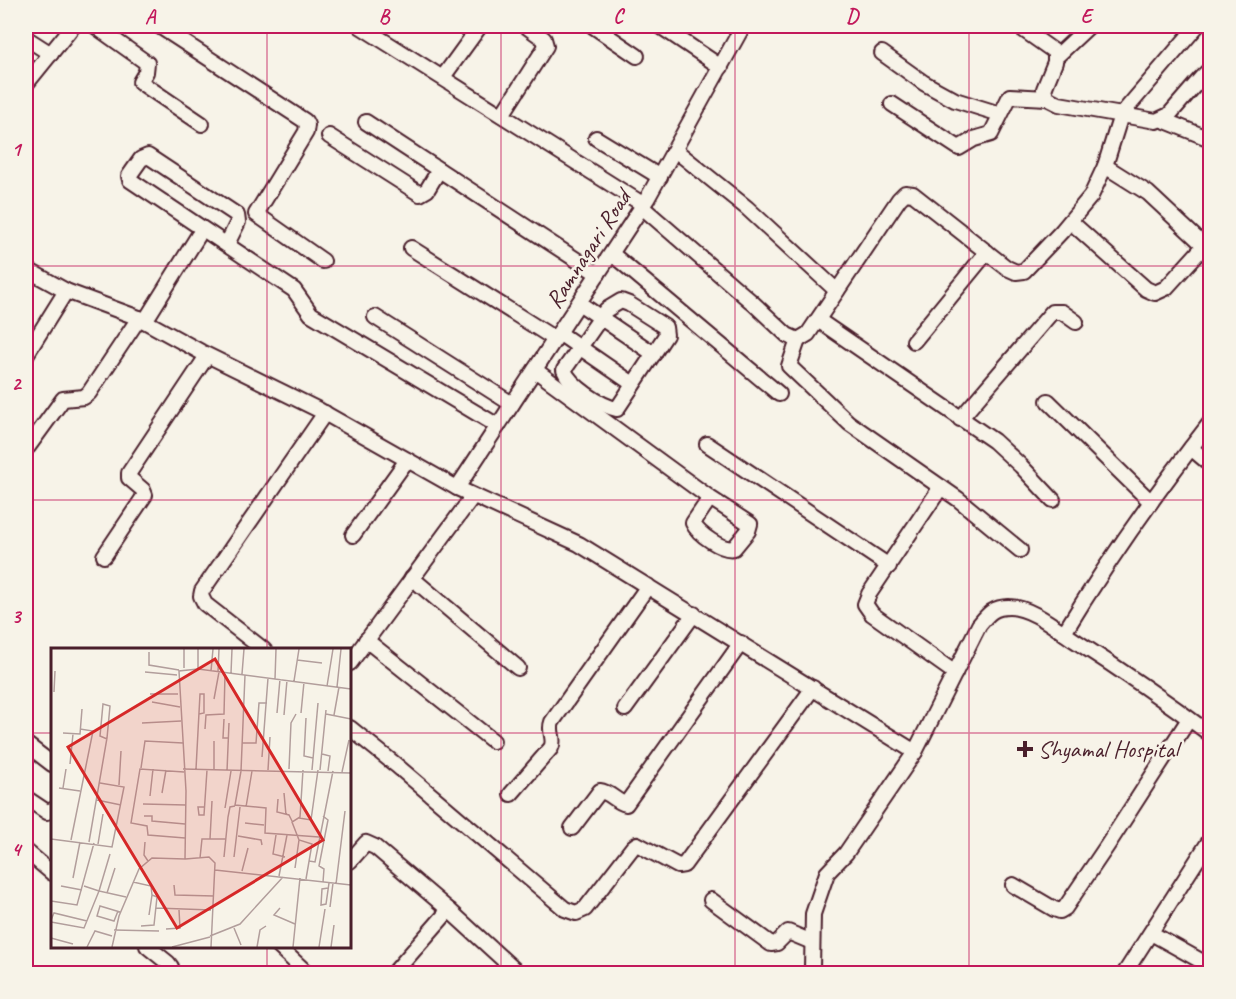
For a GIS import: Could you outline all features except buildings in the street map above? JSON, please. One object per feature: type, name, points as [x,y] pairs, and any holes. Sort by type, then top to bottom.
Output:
[{"type":"street","points":[[26,84],[74,26]]},
{"type":"street","points":[[95,26],[147,63],[146,72],[140,82],[202,124]]},
{"type":"street","points":[[159,26],[305,121],[306,132],[256,214],[323,261]]},
{"type":"street","points":[[360,26],[643,206],[787,335],[798,340]]},
{"type":"street","points":[[443,77],[480,26]]},
{"type":"street","points":[[502,116],[546,46],[541,36],[526,26]]},
{"type":"street","points":[[593,26],[637,56]]},
{"type":"street","points":[[660,26],[721,67]]},
{"type":"street","name":"Ramnagari Road","points":[[457,488],[643,206],[743,26]]},
{"type":"street","points":[[1018,26],[1051,49],[1056,57]]},
{"type":"street","points":[[1047,98],[1044,89],[1056,57],[1089,26]]},
{"type":"street","points":[[1020,550],[941,487],[849,423],[790,369],[788,363],[798,340],[808,334],[905,193],[913,194],[1012,271],[1024,271],[1071,222],[1091,196],[1105,166],[1121,115],[1197,26]]},
{"type":"street","points":[[26,38],[51,54]]},
{"type":"street","points":[[882,52],[947,96],[1000,114]]},
{"type":"street","points":[[1163,120],[1210,69]]},
{"type":"street","points":[[892,104],[959,148],[974,139],[991,134],[1006,100],[1012,94],[1047,98],[1059,104],[1121,115],[1156,121],[1163,120],[1210,139]]},
{"type":"street","points":[[366,122],[598,274]]},
{"type":"street","points":[[329,136],[420,194],[427,190],[439,170]]},
{"type":"street","points":[[596,138],[660,177]]},
{"type":"street","points":[[675,150],[747,207],[837,291]]},
{"type":"street","points":[[227,244],[238,222],[237,215],[148,156],[141,159],[129,176],[130,180],[294,290],[311,314],[498,426]]},
{"type":"street","points":[[1071,222],[1146,289],[1155,293],[1166,288],[1208,248],[1148,193],[1105,166]]},
{"type":"street","points":[[28,447],[60,402],[65,398],[84,397],[89,393],[198,236]]},
{"type":"street","points":[[411,248],[557,336],[580,346],[633,384]]},
{"type":"street","points":[[914,341],[987,252]]},
{"type":"street","points":[[612,254],[779,394]]},
{"type":"street","points":[[26,268],[66,291],[142,319],[207,356],[325,413],[457,488],[579,544],[915,752]]},
{"type":"street","points":[[26,355],[66,291]]},
{"type":"street","points":[[621,301],[629,303],[665,327],[666,335],[617,409],[607,407],[572,383],[564,370],[580,346],[600,317],[614,304],[621,301]]},
{"type":"street","points":[[579,303],[654,354]]},
{"type":"street","points":[[960,419],[1052,312],[1062,312],[1076,322]]},
{"type":"street","points":[[375,317],[512,404]]},
{"type":"street","points":[[818,320],[1000,446],[1053,500]]},
{"type":"street","points":[[104,556],[145,495],[143,490],[129,478],[129,472],[207,356]]},
{"type":"street","points":[[535,370],[710,498]]},
{"type":"street","points":[[1048,401],[1151,502]]},
{"type":"street","points":[[261,648],[205,604],[201,596],[202,591],[325,413]]},
{"type":"street","points":[[1064,633],[1093,586],[1151,502],[1210,423]]},
{"type":"street","points":[[707,444],[889,566]]},
{"type":"street","points":[[1191,448],[1210,464]]},
{"type":"street","points":[[353,535],[406,460]]},
{"type":"street","points":[[941,487],[866,600],[865,607],[955,673]]},
{"type":"street","points":[[351,662],[473,496]]},
{"type":"street","points":[[412,579],[518,668]]},
{"type":"street","points":[[511,794],[551,748],[552,722],[648,586]]},
{"type":"street","points":[[814,974],[812,968],[813,914],[827,873],[846,853],[915,752],[979,625],[990,611],[1009,607],[1028,612],[1140,682],[1210,734]]},
{"type":"street","points":[[625,709],[694,614]]},
{"type":"street","points":[[366,640],[494,741]]},
{"type":"street","points":[[572,828],[600,791],[626,804],[741,643]]},
{"type":"street","points":[[351,729],[565,909],[576,914],[585,909],[633,847],[638,844],[678,866],[684,865],[813,688]]},
{"type":"street","points":[[1013,885],[1054,909],[1060,911],[1065,908],[1189,719]]},
{"type":"street","points":[[26,744],[51,763]]},
{"type":"street","points":[[26,798],[40,810],[51,810]]},
{"type":"street","points":[[1124,974],[1210,840]]},
{"type":"street","points":[[351,860],[363,845],[370,844],[449,910],[519,974]]},
{"type":"street","points":[[26,851],[51,872]]},
{"type":"street","points":[[711,900],[771,944],[777,943],[788,932],[812,942]]},
{"type":"street","points":[[393,974],[449,910]]},
{"type":"street","points":[[1151,933],[1210,966]]},
{"type":"street","points":[[149,948],[170,965],[169,974]]},
{"type":"street","points":[[279,948],[308,974]]},
{"type":"place","name":"Shyamal Hospital","points":[[1025,749]]}]
